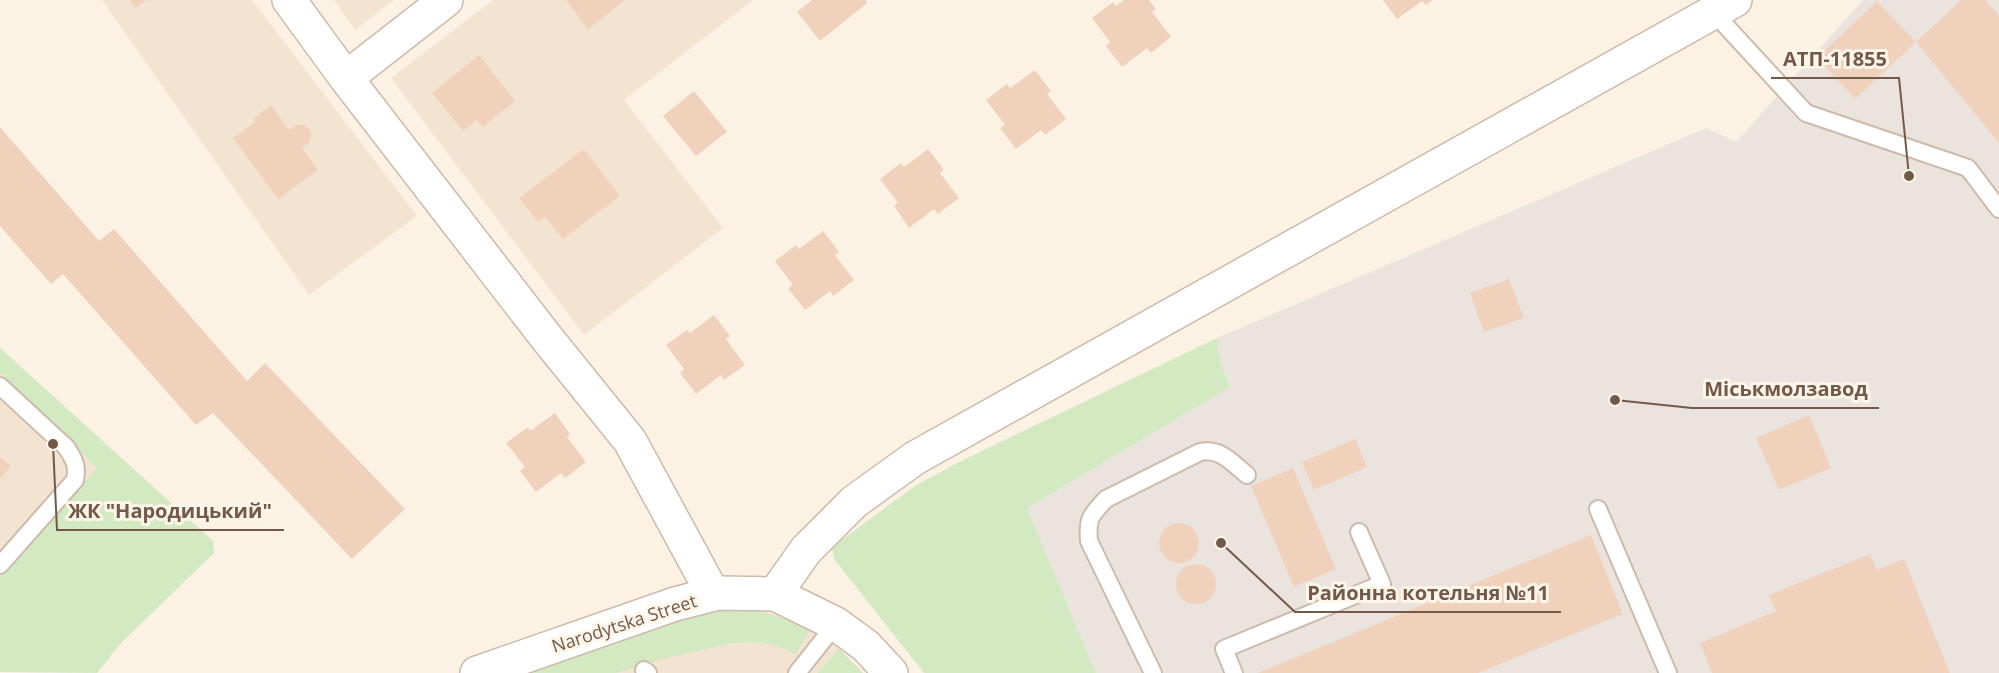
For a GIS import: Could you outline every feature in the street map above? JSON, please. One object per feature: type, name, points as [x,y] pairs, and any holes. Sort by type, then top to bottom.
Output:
[{"type":"street","points":[[289,0],[346,78],[546,337],[630,441],[713,594]]},
{"type":"street","points":[[346,78],[446,0]]},
{"type":"street","points":[[891,673],[866,646],[836,624],[775,594],[806,550],[854,502],[915,458],[1724,7]]},
{"type":"street","name":"Narodytska Street","points":[[477,673],[675,604],[713,594],[775,594]]},
{"type":"lane","points":[[1724,7],[1806,113],[1968,168],[1999,209]]},
{"type":"lane","points":[[0,386],[66,447],[74,458],[77,470],[75,480],[0,565]]},
{"type":"lane","points":[[1153,673],[1089,541],[1088,524],[1095,511],[1106,499],[1200,452],[1211,450],[1222,454],[1247,475]]},
{"type":"lane","points":[[1598,509],[1668,673]]},
{"type":"lane","points":[[1234,673],[1224,649],[1382,584],[1359,532]]},
{"type":"lane","points":[[797,673],[836,624]]},
{"type":"shaded area","points":[[102,0],[252,0],[417,216],[309,295]]},
{"type":"shaded area","points":[[334,0],[394,0],[355,30]]},
{"type":"shaded area","points":[[493,0],[753,0],[624,100],[723,228],[584,335],[391,78]]},
{"type":"shaded area","points":[[1863,0],[1999,0],[1999,673],[1096,673],[1027,508],[1230,387],[1221,365],[1217,338],[1706,128],[1736,142]]},
{"type":"shaded area","points":[[0,348],[213,541],[214,553],[0,647]]},
{"type":"shaded area","points":[[759,610],[787,618],[819,634],[839,649],[863,673],[523,673]]},
{"type":"green space","points":[[1217,338],[1221,365],[1230,387],[1027,508],[1096,673],[924,673],[834,559],[832,549],[836,544],[915,486],[963,460]]},
{"type":"green space","points":[[0,348],[213,541],[214,553],[122,642],[97,673],[0,672],[0,577],[97,468],[0,373]]},
{"type":"green space","points":[[737,607],[774,616],[810,630],[796,654],[781,647],[760,642],[732,643],[616,673],[523,673],[655,627]]},
{"type":"green space","points":[[839,649],[863,673],[817,673]]},
{"type":"building","points":[[130,0],[146,0],[136,8]]},
{"type":"building","points":[[566,0],[625,0],[588,29]]},
{"type":"building","points":[[812,0],[865,0],[867,3],[820,41],[797,12]]},
{"type":"building","points":[[1124,0],[1149,0],[1156,9],[1152,12],[1171,37],[1151,53],[1147,48],[1122,67],[1106,46],[1110,42],[1092,18],[1113,2],[1116,6]]},
{"type":"building","points":[[1383,0],[1433,0],[1426,5],[1422,1],[1397,19]]},
{"type":"building","points":[[1961,0],[1985,0],[1999,16],[1999,143],[1916,42]]},
{"type":"building","points":[[1877,1],[1916,42],[1855,99],[1817,58]]},
{"type":"building","points":[[479,55],[515,101],[483,127],[477,120],[463,131],[432,93]]},
{"type":"building","points":[[1035,70],[1051,91],[1047,94],[1066,119],[1045,135],[1041,130],[1016,149],[1000,128],[1005,125],[986,100],[1007,84],[1010,88]]},
{"type":"building","points":[[694,91],[727,132],[696,156],[663,116]]},
{"type":"building","points":[[271,105],[289,130],[296,125],[305,125],[311,132],[310,142],[302,148],[318,170],[278,199],[233,138],[255,122],[253,119]]},
{"type":"building","points":[[0,127],[99,241],[114,229],[247,381],[265,363],[405,509],[352,559],[213,413],[196,425],[63,274],[51,284],[0,226]]},
{"type":"building","points":[[584,149],[620,196],[563,239],[545,217],[538,222],[519,198]]},
{"type":"building","points":[[928,149],[944,170],[940,173],[959,198],[938,214],[934,209],[909,228],[894,206],[898,203],[880,179],[901,163],[904,167]]},
{"type":"building","points":[[823,231],[839,252],[835,255],[854,280],[833,296],[830,291],[805,310],[788,288],[793,285],[775,261],[796,245],[799,249]]},
{"type":"building","points":[[1509,279],[1524,318],[1484,332],[1470,293]]},
{"type":"building","points":[[714,315],[730,336],[726,339],[745,365],[724,380],[721,375],[696,394],[680,373],[684,369],[666,345],[687,330],[690,333]]},
{"type":"building","points":[[555,413],[570,434],[567,437],[586,462],[565,478],[561,473],[536,492],[520,471],[525,467],[506,443],[528,427],[530,431]]},
{"type":"building","points":[[1809,415],[1831,468],[1779,490],[1756,438]]},
{"type":"building","points":[[1355,439],[1367,467],[1314,490],[1302,462]]},
{"type":"building","points":[[0,457],[11,466],[0,479]]},
{"type":"building","points":[[1293,468],[1336,569],[1294,587],[1251,486]]},
{"type":"building","points":[[1179,523],[1193,529],[1199,543],[1193,557],[1179,563],[1165,557],[1159,543],[1165,529]]},
{"type":"building","points":[[1591,535],[1623,614],[1478,673],[1258,673]]},
{"type":"building","points":[[1870,554],[1877,570],[1904,559],[1950,673],[1712,673],[1700,643],[1776,611],[1769,595]]},
{"type":"building","points":[[1196,564],[1210,570],[1216,584],[1210,598],[1196,604],[1182,598],[1176,584],[1182,570]]},
{"type":"place","name":"АТП-11855","points":[[1909,176]]},
{"type":"place","name":"Міськмолзавод","points":[[1615,400]]},
{"type":"place","name":"ЖК \"Народицький\"","points":[[53,444]]},
{"type":"place","name":"Районна котельня №11","points":[[1221,543]]}]
